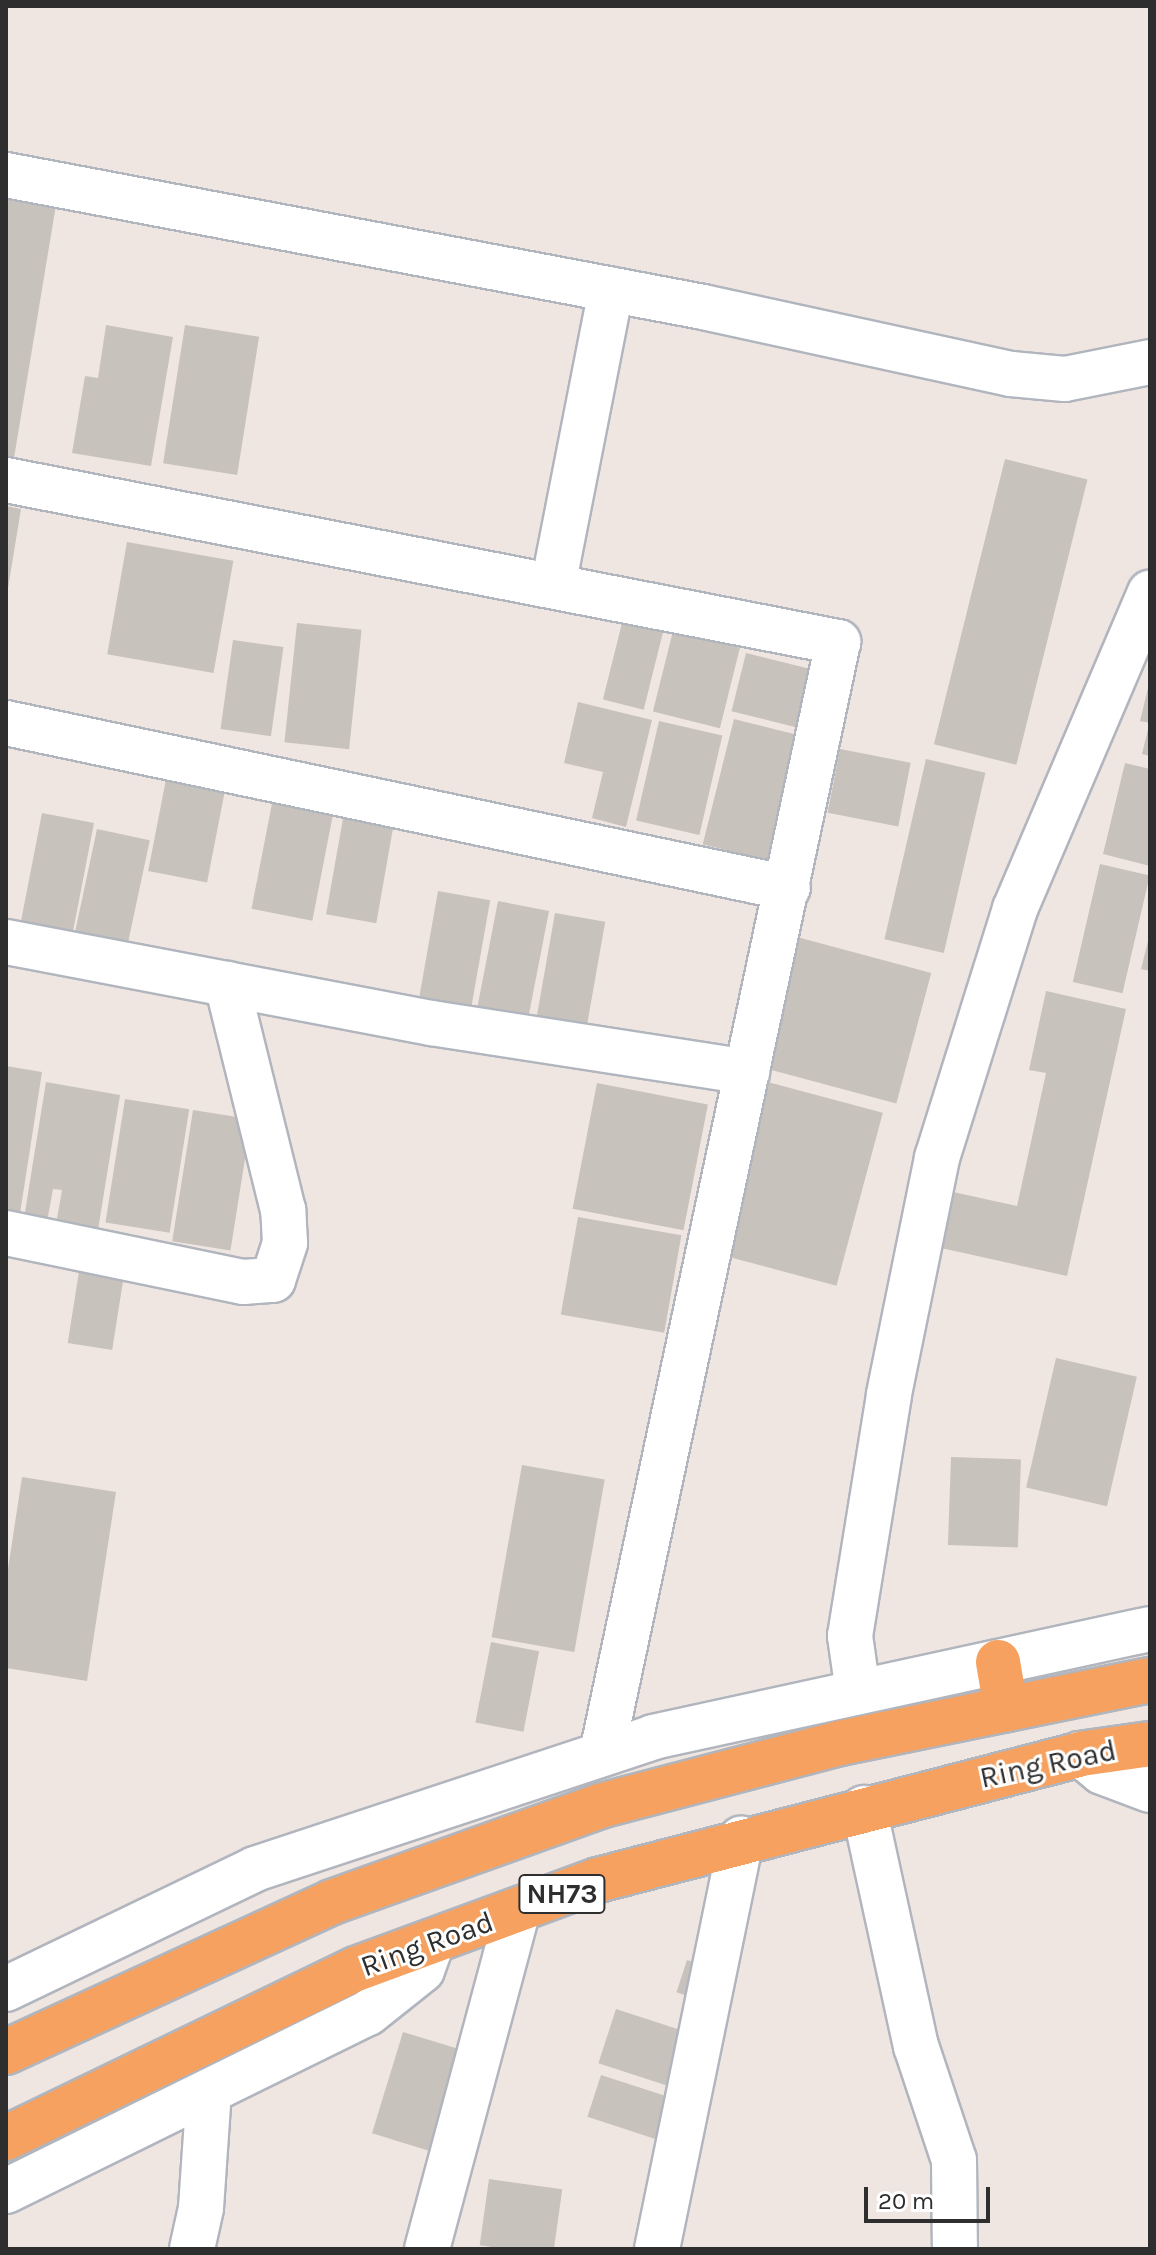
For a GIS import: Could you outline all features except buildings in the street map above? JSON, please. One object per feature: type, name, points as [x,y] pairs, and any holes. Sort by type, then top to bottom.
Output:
[{"type":"highway","points":[[998,1662],[1006,1709]]},
{"type":"highway","name":"Ring Road","points":[[6,2052],[332,1902],[600,1806],[840,1743],[1150,1680]]},
{"type":"highway","name":"Ring Road","points":[[6,2138],[356,1969],[598,1880],[741,1839],[1080,1754],[1150,1744]]},
{"type":"street","points":[[6,175],[611,290],[1011,374],[1065,379],[1150,362]]},
{"type":"street","points":[[553,586],[611,290]]},
{"type":"street","points":[[6,480],[838,642],[602,1753]]},
{"type":"street","points":[[858,1692],[850,1636],[889,1394],[937,1158],[1015,909],[1150,593]]},
{"type":"street","points":[[6,723],[788,888]]},
{"type":"street","points":[[6,942],[432,1023],[747,1072]]},
{"type":"street","points":[[6,1233],[243,1282],[273,1280],[285,1243],[283,1210],[227,984]]},
{"type":"street","points":[[6,1989],[255,1869],[602,1753],[653,1737],[1150,1629]]},
{"type":"street","points":[[1080,1754],[1102,1772],[1150,1790]]},
{"type":"street","points":[[864,1808],[916,2046],[954,2160],[955,2249]]},
{"type":"street","points":[[657,2249],[741,1839]]},
{"type":"street","points":[[427,2249],[517,1912]]},
{"type":"street","points":[[6,2191],[368,2013],[422,1970],[432,1942]]},
{"type":"street","points":[[192,2249],[201,2208],[209,2091]]}]
